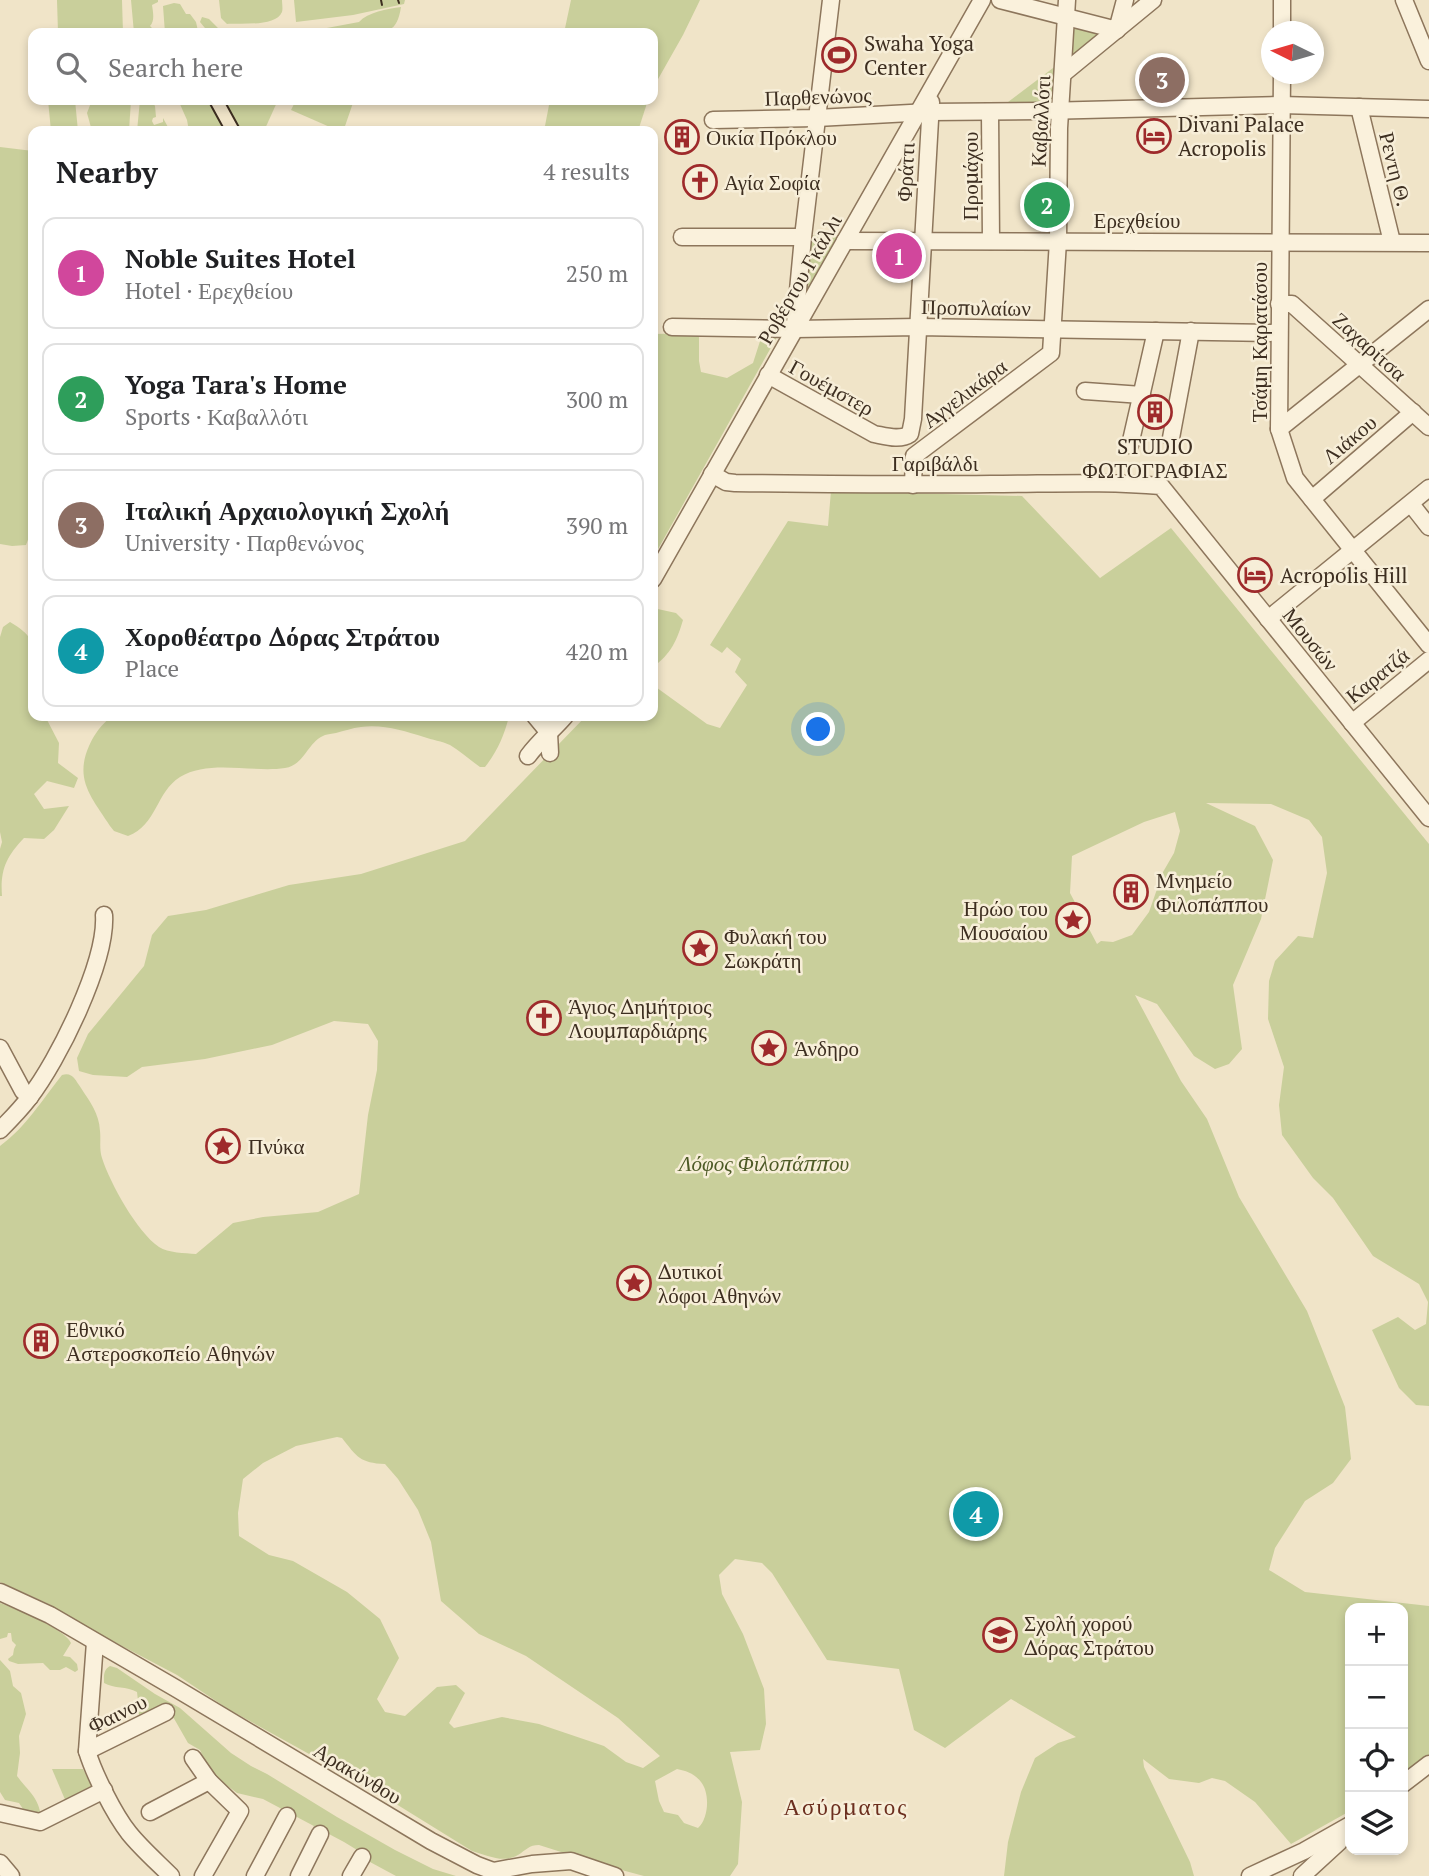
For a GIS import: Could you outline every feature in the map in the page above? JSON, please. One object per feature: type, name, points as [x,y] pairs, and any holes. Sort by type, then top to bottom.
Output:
[{"type":"street","points":[[795,328],[831,0]]},
{"type":"street","name":"Φράττι","points":[[912,429],[922,240],[923,113],[933,86],[982,0]]},
{"type":"street","points":[[1000,0],[1067,8],[1117,30]]},
{"type":"street","points":[[1117,30],[1125,0]]},
{"type":"street","points":[[1064,73],[1153,0]]},
{"type":"street","points":[[1282,0],[1282,21]]},
{"type":"street","points":[[1404,0],[1429,61]]},
{"type":"street","name":"Καβαλλότι","points":[[1039,364],[1051,353],[1053,329],[1067,8]]},
{"type":"street","name":"Τσάμη Καρατάσου","points":[[1282,84],[1279,429],[1295,478],[1429,645]]},
{"type":"street","name":"Παρθενώνος","points":[[713,120],[1281,105],[1429,108]]},
{"type":"street","name":"Ρεντη Θ.","points":[[1359,107],[1392,242]]},
{"type":"street","name":"Προμάχου","points":[[990,112],[991,241]]},
{"type":"street","name":"Ροβέρτου Γκάλλι","points":[[658,570],[845,241],[923,113]]},
{"type":"street","points":[[682,237],[803,237]]},
{"type":"street","name":"Ερεχθείου","points":[[845,241],[1429,243]]},
{"type":"street","name":"Ζαχαρίτσα","points":[[1279,304],[1292,304],[1429,427]]},
{"type":"street","points":[[1279,429],[1429,309]]},
{"type":"street","name":"Προπυλαίων","points":[[672,327],[918,327],[1279,333]]},
{"type":"street","points":[[1130,445],[1156,331]]},
{"type":"street","points":[[1171,438],[1191,331]]},
{"type":"street","name":"Αγγελικάρα","points":[[913,485],[914,456],[1039,364]]},
{"type":"street","name":"Γουέμστερ","points":[[768,375],[874,434],[906,437],[912,429]]},
{"type":"street","points":[[1085,391],[1142,396]]},
{"type":"street","name":"Λιάκου","points":[[1312,499],[1413,412]]},
{"type":"street","name":"Γαριβάλδι","points":[[712,474],[726,482],[913,485],[1070,482],[1161,486]]},
{"type":"street","name":"Μουσών","points":[[1161,486],[1429,818]]},
{"type":"street","points":[[1268,619],[1429,488]]},
{"type":"street","points":[[1411,504],[1429,527]]},
{"type":"street","name":"Καρατζά","points":[[1352,723],[1429,660]]},
{"type":"street","points":[[539,721],[549,733],[550,753]]},
{"type":"street","points":[[528,756],[560,721]]},
{"type":"street","points":[[0,1130],[30,1097],[57,1054],[79,1010],[102,942],[104,915]]},
{"type":"street","points":[[0,1048],[23,1091],[30,1097]]},
{"type":"street","name":"Αρακύνθου","points":[[0,1592],[50,1615],[430,1841],[477,1865],[493,1871],[571,1861],[615,1876]]},
{"type":"street","points":[[96,1643],[87,1751],[95,1773],[130,1834],[171,1876]]},
{"type":"street","name":"Φαινου","points":[[87,1751],[166,1712]]},
{"type":"street","points":[[193,1758],[209,1781],[240,1811],[204,1876]]},
{"type":"street","points":[[1408,1780],[1429,1764]]},
{"type":"street","points":[[1408,1780],[1429,1778]]},
{"type":"street","points":[[150,1812],[209,1781]]},
{"type":"street","points":[[0,1813],[40,1822],[104,1790]]},
{"type":"street","points":[[255,1876],[287,1816]]},
{"type":"street","points":[[1250,1876],[1345,1828]]},
{"type":"street","points":[[1302,1876],[1339,1842],[1345,1832]]},
{"type":"street","points":[[299,1876],[320,1834]]},
{"type":"street","points":[[351,1876],[362,1857]]},
{"type":"street","points":[[0,1863],[11,1876]]},
{"type":"green space","points":[[57,0],[122,0],[123,28],[58,28]]},
{"type":"green space","points":[[131,0],[158,0],[152,5],[152,28],[134,28]]},
{"type":"green space","points":[[219,0],[282,0],[282,11],[278,17],[266,22],[227,24],[221,18]]},
{"type":"green space","points":[[294,0],[405,0],[404,4],[353,15],[296,22]]},
{"type":"green space","points":[[571,0],[700,0],[658,79],[658,28],[565,28]]},
{"type":"green space","points":[[180,4],[186,14],[190,14],[196,22],[197,28],[165,28],[163,6]]},
{"type":"green space","points":[[1058,4],[1129,29],[1069,76],[1069,105],[1004,105],[1057,65]]},
{"type":"green space","points":[[401,7],[393,28],[327,28],[359,22],[384,10]]},
{"type":"green space","points":[[202,17],[209,19],[218,28],[205,28],[200,22]]},
{"type":"green space","points":[[48,105],[75,105],[78,126],[51,126]]},
{"type":"green space","points":[[90,105],[131,105],[129,126],[91,126],[87,113]]},
{"type":"green space","points":[[140,105],[154,105],[154,125],[163,122],[163,118],[167,126],[137,126]]},
{"type":"green space","points":[[180,105],[211,105],[222,126],[188,126]]},
{"type":"green space","points":[[227,105],[276,105],[266,126],[238,126]]},
{"type":"green space","points":[[294,105],[352,105],[345,126],[328,126],[291,110]]},
{"type":"green space","points":[[549,105],[646,105],[640,126],[545,126]]},
{"type":"green space","points":[[0,147],[28,150],[28,540],[26,545],[0,544]]},
{"type":"green space","points":[[810,235],[837,237],[800,304]]},
{"type":"green space","points":[[699,333],[701,372],[727,378],[753,363],[762,335],[778,335],[658,549],[658,334]]},
{"type":"green space","name":"Λόφος Φιλοπάππου","points":[[831,491],[1022,496],[1100,578],[1171,528],[1429,844],[1429,1406],[1416,1405],[1399,1388],[1372,1330],[1398,1317],[1415,1330],[1426,1324],[1428,1302],[1419,1284],[1373,1256],[1333,1198],[1313,1178],[1282,1135],[1279,1105],[1284,1067],[1268,1019],[1269,981],[1275,961],[1298,936],[1313,938],[1327,873],[1322,837],[1309,820],[1271,804],[1206,803],[1255,826],[1273,860],[1261,919],[1233,985],[1242,1049],[1229,1064],[1215,1069],[1194,1056],[1157,1004],[1135,995],[1181,1081],[1207,1119],[1239,1197],[1307,1311],[1345,1407],[1351,1459],[1333,1483],[1305,1501],[1275,1548],[1269,1570],[1305,1592],[1402,1603],[1345,1603],[1345,1814],[1291,1844],[1255,1802],[1225,1781],[1212,1778],[1199,1783],[1169,1779],[1143,1759],[1144,1767],[1190,1862],[1194,1876],[1004,1876],[1008,1842],[1021,1792],[1035,1758],[1058,1743],[1076,1737],[1011,1699],[945,1748],[914,1730],[899,1669],[827,1660],[772,1573],[762,1563],[735,1559],[719,1575],[722,1594],[743,1634],[764,1689],[766,1724],[760,1750],[730,1752],[742,1802],[738,1864],[730,1876],[644,1876],[539,1845],[530,1847],[512,1858],[495,1858],[472,1851],[367,1786],[228,1709],[177,1675],[84,1626],[51,1605],[0,1582],[0,1146],[26,1122],[62,1075],[73,1077],[94,1108],[99,1125],[102,1158],[125,1206],[142,1230],[163,1249],[196,1254],[233,1223],[263,1217],[318,1212],[359,1194],[368,1115],[377,1070],[378,1041],[368,1024],[334,1021],[272,1045],[205,1059],[142,1067],[127,1077],[93,1075],[79,1071],[77,1058],[88,1034],[144,966],[152,935],[168,916],[206,910],[289,885],[361,874],[465,841],[581,721],[658,721],[658,689],[707,724],[720,728],[747,685],[735,672],[741,659],[727,647],[722,653],[710,645],[788,521],[828,526]],"holes":[[[1175,812],[1180,831],[1174,853],[1163,872],[1149,912],[1132,935],[1097,944],[1070,893],[1072,856],[1144,822]],[[342,1438],[360,1458],[385,1464],[418,1510],[431,1542],[441,1601],[479,1634],[526,1656],[618,1718],[660,1756],[643,1768],[626,1762],[604,1746],[539,1724],[502,1717],[454,1728],[449,1723],[465,1693],[456,1685],[437,1687],[405,1716],[385,1712],[377,1699],[399,1658],[380,1619],[347,1592],[293,1561],[269,1555],[239,1536],[238,1513],[243,1479],[263,1463],[296,1446]],[[677,1769],[698,1779],[706,1792],[707,1805],[702,1824],[698,1828],[684,1823],[678,1815],[664,1812],[655,1781]]]},
{"type":"green space","points":[[658,609],[676,613],[683,620],[664,657],[658,662]]},
{"type":"green space","points":[[10,622],[28,637],[28,721],[48,721],[59,743],[58,763],[78,778],[74,788],[47,781],[34,794],[44,809],[69,806],[54,830],[44,839],[24,838],[13,851],[3,871],[0,896],[0,637],[3,627]]},
{"type":"green space","points":[[507,721],[500,743],[485,767],[480,767],[444,742],[369,726],[319,738],[297,763],[285,768],[218,768],[192,772],[172,783],[145,824],[128,836],[114,831],[110,826],[91,797],[84,779],[83,769],[89,746],[105,723]]},
{"type":"green space","points":[[0,1603],[39,1620],[67,1638],[71,1643],[63,1656],[70,1657],[77,1664],[78,1670],[75,1672],[66,1667],[50,1670],[43,1663],[18,1664],[9,1661],[16,1645],[12,1641],[11,1633],[0,1639]]},
{"type":"green space","name":"Λόφος Φιλοπάππου","points":[[1408,1604],[1429,1606],[1429,1759],[1408,1777]]},
{"type":"green space","points":[[0,1660],[10,1671],[13,1686],[21,1693],[26,1714],[19,1736],[17,1776],[35,1799],[41,1816],[25,1812],[19,1803],[5,1800],[0,1792]]},
{"type":"green space","points":[[110,1666],[180,1708],[231,1753],[251,1766],[395,1850],[433,1869],[456,1876],[396,1876],[370,1862],[362,1853],[344,1842],[263,1799],[237,1793],[217,1778],[200,1750],[188,1743],[172,1715],[139,1717],[135,1710],[137,1692],[104,1683],[105,1671]]},
{"type":"green space","points":[[52,1769],[83,1769],[96,1795],[69,1809]]},
{"type":"tram line","points":[[381,0],[382,5]]},
{"type":"tram line","points":[[211,105],[222,126]]},
{"type":"tram line","points":[[227,105],[238,126]]},
{"type":"place","name":"Swaha Yoga Center","points":[[839,55]]},
{"type":"place","name":"Ιταλική Αρχαιολογική Σχολή","points":[[1162,80]]},
{"type":"place","name":"Divani Palace Acropolis","points":[[1154,136]]},
{"type":"place","name":"Οικία Πρόκλου","points":[[682,137]]},
{"type":"place","name":"Αγία Σοφία","points":[[700,182]]},
{"type":"place","name":"Yoga Tara's Home","points":[[1047,205]]},
{"type":"place","name":"Noble Suites Hotel","points":[[899,256]]},
{"type":"place","name":"STUDIO ΦΩΤΟΓΡΑΦΙΑΣ","points":[[1155,412]]},
{"type":"place","name":"Acropolis Hill","points":[[1255,575]]},
{"type":"place","name":"Μνημείο Φιλοπάππου","points":[[1131,892]]},
{"type":"place","name":"Ηρώο του Μουσαίου","points":[[1073,920]]},
{"type":"place","name":"Φυλακή του Σωκράτη","points":[[700,948]]},
{"type":"place","name":"Άγιος Δημήτριος Λουμπαρδιάρης","points":[[544,1018]]},
{"type":"place","name":"Άνδηρο","points":[[769,1048]]},
{"type":"place","name":"Πνύκα","points":[[223,1146]]},
{"type":"place","name":"Δυτικοί λόφοι Αθηνών","points":[[634,1283]]},
{"type":"place","name":"Εθνικό Αστεροσκοπείο Αθηνών","points":[[41,1341]]},
{"type":"place","name":"Χοροθέατρο Δόρας Στράτου","points":[[976,1514]]},
{"type":"place","name":"Σχολή χορού Δόρας Στράτου","points":[[1000,1635]]},
{"type":"district","name":"Ασύρματος","points":[[846,1806]]}]
